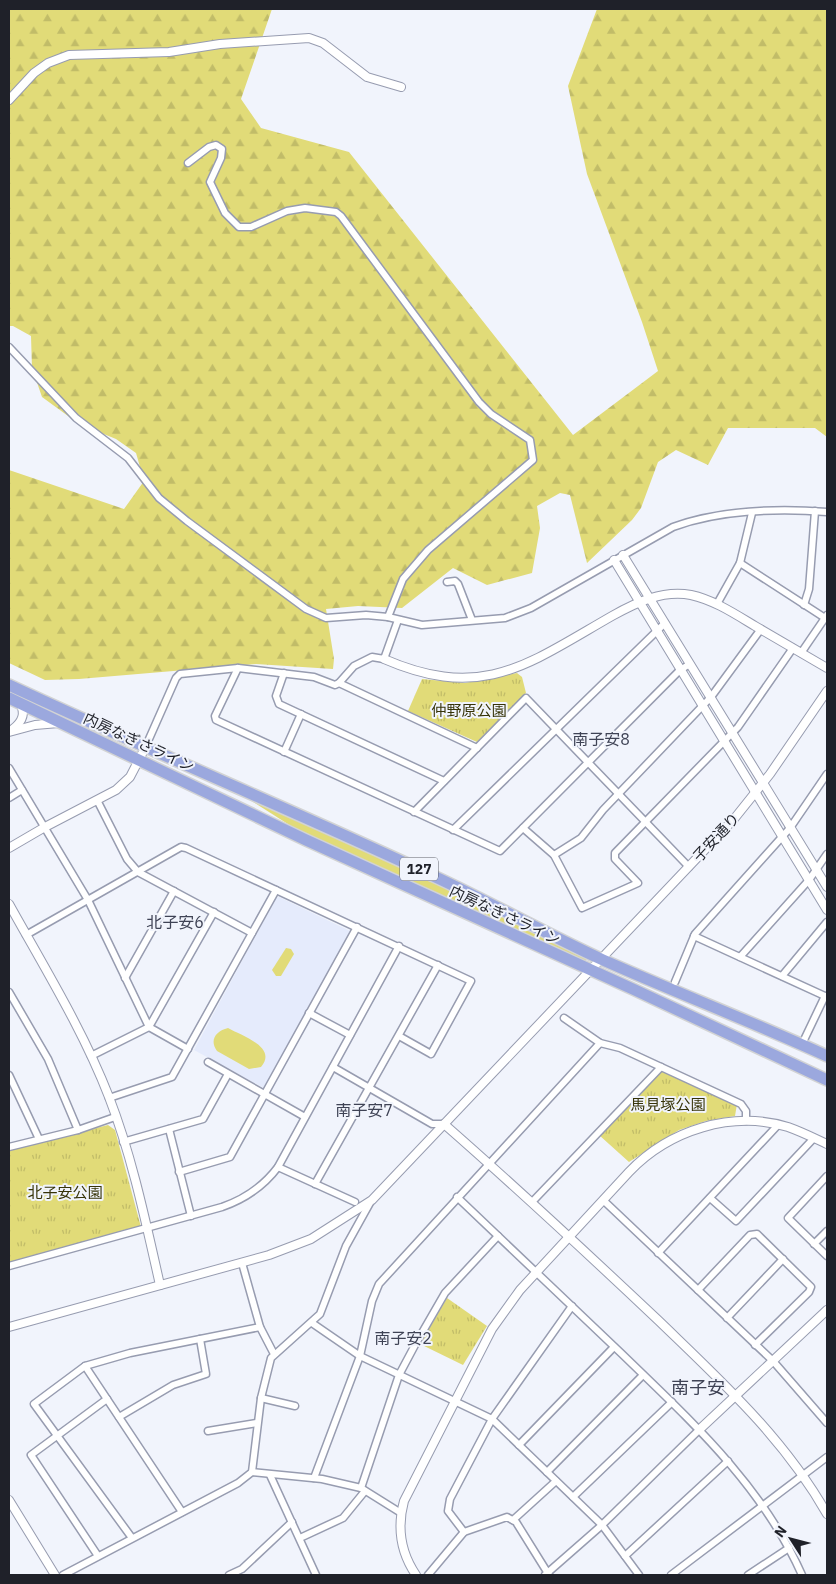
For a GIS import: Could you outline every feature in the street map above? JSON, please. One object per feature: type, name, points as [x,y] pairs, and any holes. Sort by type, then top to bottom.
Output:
[{"type":"highway","name":"内房なぎさライン","points":[[9,685],[145,748],[312,820],[437,877],[602,959],[827,1056]]},
{"type":"highway","name":"内房なぎさライン","points":[[9,698],[306,840],[827,1080]]},
{"type":"street","points":[[9,100],[34,73],[48,62],[69,55],[169,52],[220,44],[309,38],[323,43],[367,77],[401,87]]},
{"type":"street","points":[[188,163],[208,147],[216,145],[222,149],[221,158],[210,182],[225,213],[239,227],[251,228],[287,211],[305,208],[336,212],[341,216],[479,402],[491,414],[530,440],[533,460],[428,550],[403,580],[388,617]]},
{"type":"street","points":[[9,347],[76,418],[128,458],[159,498],[306,609],[326,618],[366,615],[388,617],[422,625],[505,618],[517,614],[623,554],[688,521],[725,514],[827,512]]},
{"type":"street","points":[[804,605],[809,589],[815,511]]},
{"type":"street","points":[[717,604],[740,563],[752,513]]},
{"type":"street","points":[[623,554],[827,888]]},
{"type":"street","points":[[614,560],[827,910]]},
{"type":"street","points":[[740,563],[804,605],[826,616],[801,653]]},
{"type":"street","points":[[448,582],[455,581],[458,584],[472,620]]},
{"type":"street","points":[[9,848],[124,784],[140,760],[176,678],[180,674],[238,668],[314,677],[335,685],[354,666],[372,657],[384,659],[410,670],[441,677],[464,679],[500,674],[528,664],[639,602],[650,598],[680,594],[717,604],[827,668]]},
{"type":"street","points":[[384,659],[398,620]]},
{"type":"street","points":[[454,830],[665,623]]},
{"type":"street","points":[[554,854],[581,838],[618,794],[711,698],[761,629]]},
{"type":"street","points":[[523,828],[554,854],[582,908],[638,883],[614,857],[733,734],[793,648]]},
{"type":"street","points":[[238,668],[215,716],[216,720],[500,851],[680,670],[690,664]]},
{"type":"street","points":[[284,673],[276,701],[444,781]]},
{"type":"street","points":[[339,683],[477,748]]},
{"type":"street","name":"子安通り","points":[[9,1327],[242,1263],[311,1239],[372,1200],[689,867],[763,783],[827,691]]},
{"type":"street","points":[[414,812],[526,698],[689,867]]},
{"type":"street","points":[[10,731],[22,719],[23,708],[20,703]]},
{"type":"street","points":[[284,752],[301,714]]},
{"type":"street","points":[[10,731],[35,725],[63,723]]},
{"type":"street","points":[[9,768],[88,900],[148,1027],[188,1049]]},
{"type":"street","points":[[675,982],[694,936],[790,828],[827,774]]},
{"type":"street","points":[[9,798],[22,790]]},
{"type":"street","points":[[97,800],[127,859],[138,872],[252,933]]},
{"type":"street","points":[[26,935],[181,847],[399,946],[471,981],[431,1054],[399,1036]]},
{"type":"street","points":[[740,957],[809,880],[827,854]]},
{"type":"street","points":[[109,1098],[172,1077],[276,890]]},
{"type":"street","points":[[125,978],[174,891]]},
{"type":"street","points":[[9,906],[79,1030],[109,1098],[147,1228],[160,1285]]},
{"type":"street","points":[[91,1056],[148,1027],[214,912]]},
{"type":"street","points":[[782,976],[827,922]]},
{"type":"street","points":[[179,1172],[230,1157],[357,927]]},
{"type":"street","points":[[694,936],[826,997],[804,1040]]},
{"type":"street","points":[[9,1266],[228,1205],[262,1186],[278,1167],[399,946]]},
{"type":"street","points":[[315,1184],[438,965]]},
{"type":"street","points":[[9,992],[48,1059],[78,1130]]},
{"type":"street","points":[[309,1013],[350,1035]]},
{"type":"street","points":[[564,1018],[600,1043],[620,1048],[741,1104],[746,1112],[746,1121]]},
{"type":"street","points":[[314,1478],[360,1356],[372,1301],[380,1284],[457,1197],[600,1043]]},
{"type":"street","points":[[208,1062],[305,1117]]},
{"type":"street","points":[[333,1066],[432,1124],[444,1124],[533,1201],[736,1396],[781,1445],[803,1475],[827,1514]]},
{"type":"street","points":[[533,1201],[661,1067]]},
{"type":"street","points":[[123,1142],[203,1119],[228,1074]]},
{"type":"street","points":[[9,1075],[39,1139]]},
{"type":"street","points":[[9,1147],[78,1130],[115,1117]]},
{"type":"street","points":[[412,1574],[403,1545],[400,1527],[401,1513],[409,1488],[492,1328],[536,1272],[640,1160],[674,1139],[714,1124],[746,1121],[778,1125],[827,1144]]},
{"type":"street","points":[[658,1253],[778,1125]]},
{"type":"street","points":[[168,1129],[191,1216]]},
{"type":"street","points":[[710,1198],[736,1221],[814,1138]]},
{"type":"street","points":[[278,1167],[355,1202]]},
{"type":"street","points":[[827,1176],[788,1218],[827,1256]]},
{"type":"street","points":[[457,1197],[672,1402],[728,1460],[762,1504],[789,1548],[802,1575]]},
{"type":"street","points":[[63,1575],[238,1483],[252,1472],[257,1423],[268,1367],[274,1354],[312,1322],[324,1306],[346,1246],[372,1200]]},
{"type":"street","points":[[603,1200],[773,1361],[827,1423]]},
{"type":"street","points":[[814,1244],[827,1231]]},
{"type":"street","points":[[698,1290],[752,1234],[756,1234],[809,1284],[810,1290],[755,1345]]},
{"type":"street","points":[[300,1538],[343,1518],[363,1490],[399,1375],[446,1293],[498,1236]]},
{"type":"street","points":[[727,1318],[783,1259]]},
{"type":"street","points":[[242,1263],[260,1327],[274,1354]]},
{"type":"street","points":[[464,1532],[448,1511],[450,1499],[492,1419],[572,1306]]},
{"type":"street","points":[[428,1575],[464,1532],[507,1517],[513,1520],[547,1575],[827,1310]]},
{"type":"street","points":[[312,1322],[360,1356],[492,1419],[602,1525],[638,1575]]},
{"type":"street","points":[[132,1538],[34,1404],[85,1366],[130,1353],[260,1327]]},
{"type":"street","points":[[119,1417],[174,1385],[206,1374],[200,1339]]},
{"type":"street","points":[[519,1445],[614,1346]]},
{"type":"street","points":[[85,1366],[182,1512]]},
{"type":"street","points":[[547,1472],[643,1375]]},
{"type":"street","points":[[261,1398],[295,1406]]},
{"type":"street","points":[[98,1556],[32,1455],[107,1399]]},
{"type":"street","points":[[573,1497],[672,1402]]},
{"type":"street","points":[[208,1431],[257,1423]]},
{"type":"street","points":[[671,1575],[762,1504],[827,1457]]},
{"type":"street","points":[[625,1556],[728,1460]]},
{"type":"street","points":[[252,1472],[270,1476],[314,1478],[363,1490],[401,1513]]},
{"type":"street","points":[[270,1476],[316,1575]]},
{"type":"street","points":[[513,1520],[556,1481]]},
{"type":"street","points":[[9,1500],[55,1575]]},
{"type":"street","points":[[228,1575],[243,1572],[292,1522]]},
{"type":"street","points":[[748,1575],[789,1548]]},
{"type":"shaded area","points":[[279,897],[350,931],[264,1088],[194,1050],[276,898]]},
{"type":"green space","points":[[9,9],[272,9],[241,99],[261,128],[349,152],[573,435],[658,371],[642,322],[587,174],[568,86],[597,9],[827,9],[827,437],[815,428],[728,428],[708,465],[676,450],[658,462],[641,508],[632,520],[587,563],[570,495],[560,493],[537,506],[540,528],[532,573],[487,585],[453,568],[402,608],[358,606],[326,609],[334,659],[333,669],[256,664],[79,679],[45,680],[9,663],[9,470],[124,509],[144,481],[136,453],[116,439],[79,424],[42,397],[32,368],[31,336],[13,326],[9,326]]},
{"type":"green space","name":"仲野原公園","points":[[517,673],[522,677],[526,693],[477,742],[408,711],[422,679],[465,683]]},
{"type":"green space","points":[[250,800],[412,869],[587,957],[585,962],[302,833]]},
{"type":"green space","points":[[286,948],[291,949],[294,954],[281,976],[276,976],[272,970]]},
{"type":"green space","points":[[228,1028],[262,1048],[265,1060],[261,1067],[249,1069],[217,1051],[214,1043],[215,1036],[220,1031]]},
{"type":"green space","name":"馬見塚公園","points":[[662,1071],[737,1104],[735,1116],[706,1121],[679,1130],[629,1162],[599,1135]]},
{"type":"green space","name":"北子安公園","points":[[108,1125],[115,1130],[141,1227],[9,1263],[9,1150]]},
{"type":"green space","points":[[447,1298],[487,1326],[463,1365],[420,1344]]},
{"type":"district","name":"南子安8","points":[[601,739]]},
{"type":"district","name":"北子安6","points":[[175,922]]},
{"type":"district","name":"南子安7","points":[[364,1110]]},
{"type":"district","name":"南子安2","points":[[403,1338]]},
{"type":"district","name":"南子安","points":[[698,1387]]}]
